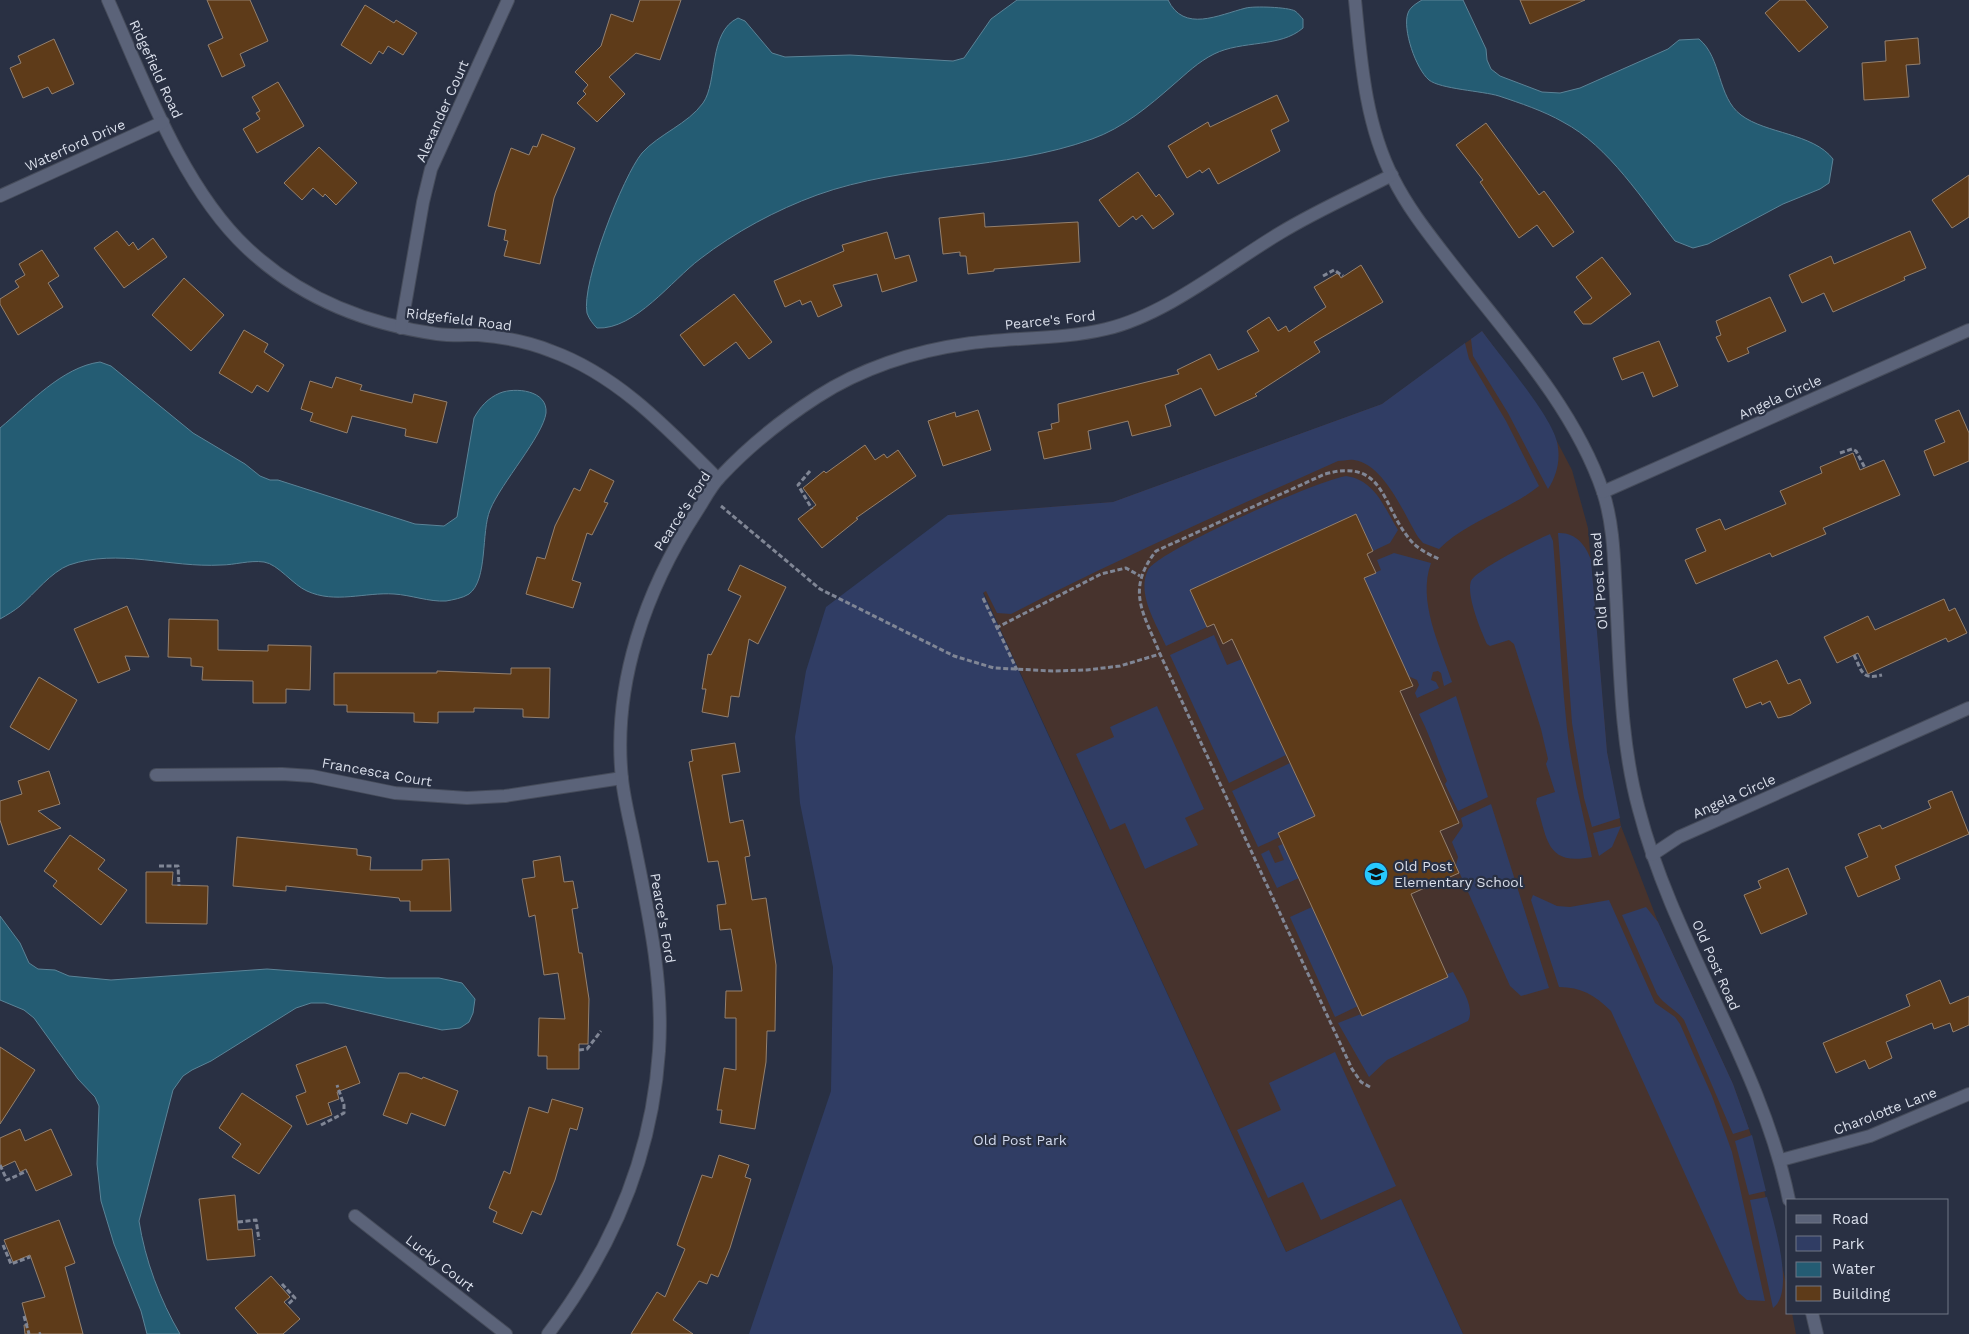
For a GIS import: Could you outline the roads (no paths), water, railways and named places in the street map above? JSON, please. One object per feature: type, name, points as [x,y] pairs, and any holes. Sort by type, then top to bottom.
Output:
[{"type":"street","name":"Ridgefield Road","points":[[108,0],[163,122],[198,186],[221,218],[247,248],[275,272],[306,293],[347,313],[401,328],[439,334],[481,335],[516,341],[552,351],[591,370],[624,392],[658,419],[718,479]]},
{"type":"street","name":"Alexander Court","points":[[401,328],[431,170],[508,0]]},
{"type":"street","name":"Old Post Road","points":[[1355,0],[1362,77],[1375,129],[1392,175],[1410,209],[1546,387],[1568,420],[1603,492],[1612,527],[1622,705],[1638,807],[1652,855],[1767,1118],[1780,1160],[1789,1199]]},
{"type":"street","name":"Waterford Drive","points":[[0,196],[163,122]]},
{"type":"street","name":"Pearce's Ford","points":[[548,1334],[576,1296],[604,1250],[625,1202],[640,1157],[653,1102],[659,1051],[659,998],[656,965],[622,778],[622,715],[632,656],[648,602],[673,547],[718,479],[776,427],[817,397],[868,370],[916,354],[964,344],[1057,336],[1108,329],[1161,308],[1284,230],[1392,175]]},
{"type":"street","name":"Angela Circle","points":[[1603,492],[1969,330]]},
{"type":"street","name":"Angela Circle","points":[[1652,855],[1679,837],[1969,708]]},
{"type":"street","name":"Francesca Court","points":[[156,774],[282,774],[312,776],[395,793],[468,798],[506,796],[622,778]]},
{"type":"street","name":"Charolotte Lane","points":[[1780,1160],[1870,1136],[1969,1094]]},
{"type":"street","name":"Lucky Court","points":[[355,1216],[506,1334]]},
{"type":"street","points":[[1812,1314],[1816,1334]]},
{"type":"water","points":[[1017,0],[1168,0],[1175,10],[1183,16],[1192,19],[1213,17],[1250,7],[1279,8],[1296,12],[1303,19],[1303,28],[1283,39],[1236,47],[1214,54],[1193,68],[1135,116],[1114,129],[1092,139],[1024,157],[885,177],[851,185],[802,201],[756,222],[713,249],[639,313],[611,326],[597,328],[593,323],[587,313],[590,279],[605,230],[625,183],[642,153],[690,117],[703,103],[711,83],[718,46],[722,34],[728,25],[738,18],[745,21],[772,53],[785,57],[850,55],[953,61],[964,58],[991,19]]},
{"type":"water","points":[[1422,0],[1463,0],[1486,49],[1487,60],[1491,69],[1500,76],[1542,92],[1560,93],[1580,88],[1668,49],[1679,40],[1699,39],[1712,56],[1723,88],[1733,107],[1751,121],[1802,139],[1824,150],[1833,159],[1829,183],[1820,189],[1783,204],[1708,244],[1693,248],[1675,241],[1624,175],[1580,132],[1548,114],[1515,101],[1492,94],[1442,86],[1429,80],[1424,75],[1415,58],[1407,29],[1409,11]]},
{"type":"water","points":[[100,362],[111,366],[193,433],[245,464],[260,476],[270,480],[278,480],[415,524],[444,526],[457,517],[474,418],[488,400],[506,391],[529,392],[542,399],[546,413],[538,434],[495,499],[490,510],[487,519],[479,578],[475,587],[464,597],[440,601],[394,594],[328,597],[307,591],[275,567],[264,562],[202,565],[106,558],[88,560],[62,568],[20,606],[0,619],[0,428],[59,379],[86,365]]},
{"type":"water","points":[[0,916],[20,943],[29,963],[38,969],[55,970],[69,976],[111,980],[267,969],[387,978],[439,978],[462,983],[475,999],[473,1013],[469,1022],[460,1028],[442,1030],[325,1003],[311,1003],[296,1008],[211,1061],[183,1076],[173,1090],[139,1221],[154,1279],[180,1334],[147,1334],[141,1311],[114,1244],[101,1201],[97,1164],[99,1106],[95,1097],[78,1079],[34,1018],[24,1010],[0,1000]]},
{"type":"place","name":"Old Post Elementary School","points":[[1376,874]]},
{"type":"park label","name":"Old Post Park","points":[[1020,1140]]}]
